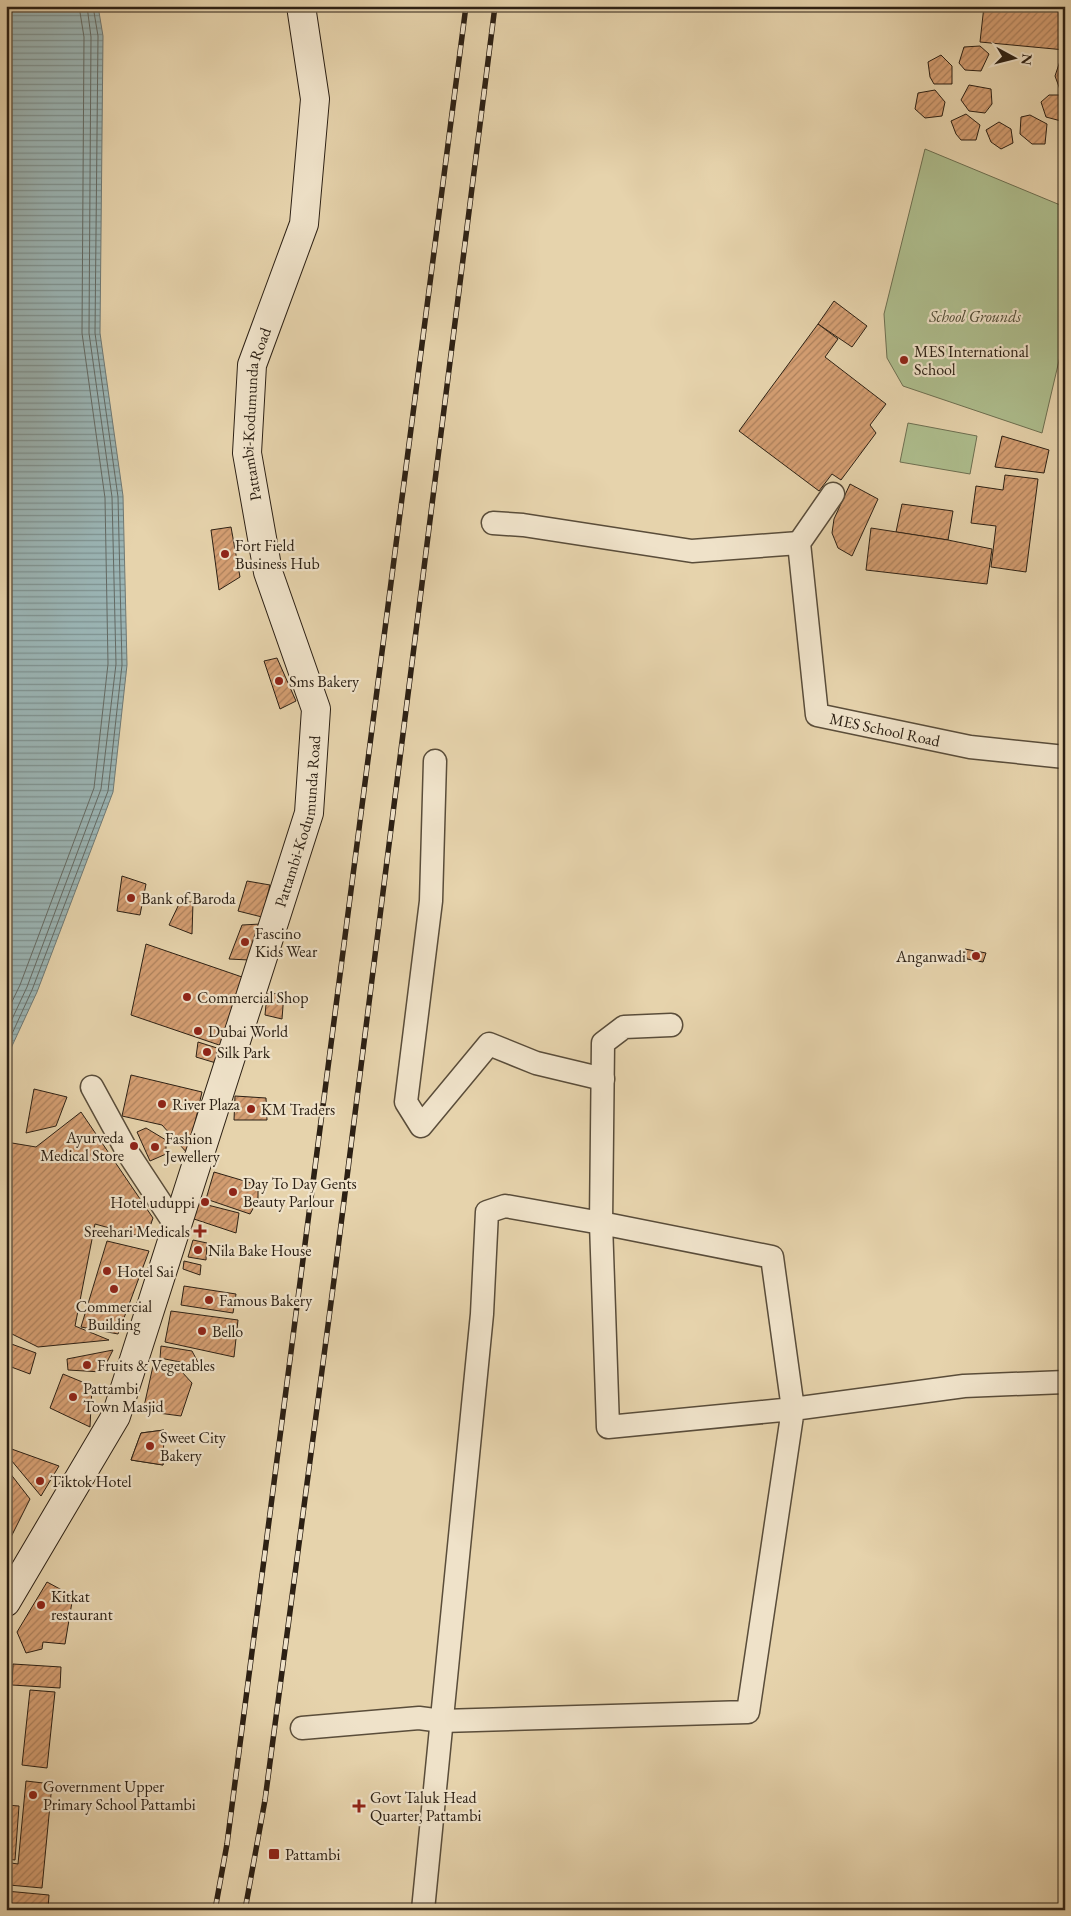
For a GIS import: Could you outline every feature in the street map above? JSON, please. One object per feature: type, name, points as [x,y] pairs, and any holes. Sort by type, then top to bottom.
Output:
[{"type":"main road","name":"Pattambi-Kodumunda Road","points":[[6,1602],[116,1416],[309,813],[316,709],[268,572],[246,453],[252,365],[304,224],[315,99],[301,6]]},
{"type":"street","points":[[493,523],[523,525],[692,551],[799,544],[832,494]]},
{"type":"street","name":"MES School Road","points":[[799,544],[817,715],[970,747],[1065,757]]},
{"type":"street","points":[[435,761],[431,901],[406,1102],[421,1126],[489,1044],[536,1063],[603,1079]]},
{"type":"street","points":[[671,1024],[624,1027],[603,1043],[601,1223],[608,1427],[793,1409],[964,1386],[1065,1382]]},
{"type":"street","points":[[92,1086],[128,1153],[176,1226]]},
{"type":"street","points":[[302,1728],[419,1718],[442,1721],[748,1712],[793,1409],[772,1257],[505,1206],[487,1212],[482,1314],[442,1721],[423,1910]]},
{"type":"green space","name":"School Grounds","points":[[925,149],[1065,207],[1065,335],[1042,433],[903,386],[887,358],[884,314]]},
{"type":"green space","points":[[908,423],[977,436],[970,474],[900,462]]},
{"type":"water","points":[[6,6],[98,6],[103,36],[100,333],[123,496],[127,665],[113,792],[37,992],[6,1059]]},
{"type":"building","points":[[984,6],[1065,6],[1065,50],[980,42]]},
{"type":"building","points":[[980,46],[989,54],[981,71],[965,70],[959,63],[964,47]]},
{"type":"building","points":[[941,55],[952,66],[952,84],[934,84],[930,77],[928,62]]},
{"type":"building","points":[[1061,58],[1065,58],[1065,94],[1062,95],[1055,76]]},
{"type":"building","points":[[969,85],[991,89],[992,104],[985,113],[969,111],[961,100]]},
{"type":"building","points":[[935,90],[945,102],[942,116],[925,118],[915,109],[918,93]]},
{"type":"building","points":[[1049,95],[1061,95],[1065,98],[1065,118],[1061,121],[1046,117],[1041,102]]},
{"type":"building","points":[[966,114],[980,125],[976,140],[961,140],[956,134],[951,121]]},
{"type":"building","points":[[1030,115],[1047,124],[1045,144],[1032,144],[1020,134],[1021,117]]},
{"type":"building","points":[[999,122],[1011,129],[1013,143],[1001,149],[991,142],[986,130]]},
{"type":"building","points":[[834,301],[867,326],[852,347],[818,324]]},
{"type":"building","points":[[818,324],[838,339],[825,357],[886,404],[870,425],[876,433],[841,480],[832,474],[819,491],[739,431]]},
{"type":"building","points":[[1002,436],[1049,450],[1044,473],[995,467]]},
{"type":"building","points":[[1005,475],[1038,479],[1026,572],[991,567],[996,526],[971,523],[976,486],[1003,490]]},
{"type":"building","points":[[850,484],[878,499],[852,556],[838,548],[832,533],[834,519]]},
{"type":"building","points":[[902,504],[953,511],[948,540],[896,532]]},
{"type":"building","name":"Fort Field Business Hub","points":[[231,527],[240,577],[219,590],[211,530]]},
{"type":"building","points":[[871,528],[992,549],[987,584],[866,570]]},
{"type":"building","name":"Sms Bakery","points":[[277,658],[296,701],[280,709],[264,661]]},
{"type":"building","name":"Bank of Baroda","points":[[122,876],[146,884],[140,915],[117,911]]},
{"type":"building","points":[[247,881],[270,885],[262,917],[238,911]]},
{"type":"building","points":[[180,902],[193,902],[192,934],[169,925]]},
{"type":"building","name":"Fascino Kids Wear","points":[[261,924],[249,960],[229,959],[242,925]]},
{"type":"building","name":"Commercial Shop","points":[[146,944],[245,978],[225,1047],[131,1015]]},
{"type":"building","name":"Anganwadi","points":[[965,949],[986,953],[983,962],[967,959]]},
{"type":"building","points":[[284,993],[282,1019],[265,1015],[267,994]]},
{"type":"building","name":"Silk Park","points":[[198,1042],[217,1048],[216,1063],[196,1057]]},
{"type":"building","name":"River Plaza","points":[[131,1075],[202,1092],[188,1154],[162,1125],[122,1116]]},
{"type":"building","points":[[34,1089],[67,1097],[56,1126],[26,1133]]},
{"type":"building","name":"KM Traders","points":[[235,1096],[266,1098],[267,1120],[234,1120]]},
{"type":"building","points":[[81,1112],[153,1218],[146,1238],[95,1224],[75,1326],[109,1340],[38,1347],[6,1331],[6,1142],[36,1147]]},
{"type":"building","name":"Fashion Jewellery","points":[[146,1128],[166,1140],[166,1154],[150,1161],[137,1132]]},
{"type":"building","name":"Day To Day Gents Beauty Parlour","points":[[214,1172],[258,1185],[258,1200],[250,1214],[206,1199]]},
{"type":"building","points":[[196,1202],[239,1213],[236,1233],[194,1219]]},
{"type":"building","name":"Nila Bake House","points":[[193,1240],[207,1243],[206,1260],[188,1257]]},
{"type":"building","name":"Commercial Building","points":[[107,1241],[149,1251],[118,1334],[81,1327]]},
{"type":"building","points":[[184,1261],[201,1265],[200,1275],[183,1269]]},
{"type":"building","name":"Famous Bakery","points":[[184,1286],[236,1294],[233,1313],[181,1305]]},
{"type":"building","name":"Bello","points":[[171,1311],[238,1320],[234,1357],[165,1342]]},
{"type":"building","name":"Commercial Building","points":[[6,1342],[36,1353],[30,1374],[6,1365]]},
{"type":"building","points":[[161,1346],[192,1351],[200,1366],[160,1358]]},
{"type":"building","name":"Fruits & Vegetables","points":[[113,1350],[102,1372],[68,1370],[67,1359]]},
{"type":"building","points":[[153,1366],[182,1372],[192,1383],[181,1416],[143,1411]]},
{"type":"building","name":"Pattambi Town Masjid","points":[[63,1374],[92,1386],[90,1427],[50,1408]]},
{"type":"building","name":"Sweet City Bakery","points":[[164,1430],[163,1465],[131,1460],[141,1433]]},
{"type":"building","name":"Sweet City Bakery","points":[[164,1430],[163,1465],[131,1460],[141,1433]]},
{"type":"building","name":"Tiktok Hotel","points":[[6,1447],[59,1466],[41,1496],[6,1454]]},
{"type":"building","points":[[6,1468],[30,1499],[8,1543],[6,1542]]},
{"type":"building","name":"Kitkat restaurant","points":[[47,1582],[73,1596],[65,1644],[43,1642],[42,1649],[26,1653],[17,1632]]},
{"type":"building","points":[[13,1664],[61,1667],[60,1688],[12,1685]]},
{"type":"building","points":[[30,1690],[55,1692],[47,1768],[22,1765]]},
{"type":"building","points":[[26,1781],[52,1784],[42,1888],[9,1885],[11,1863],[18,1864]]},
{"type":"building","points":[[6,1805],[19,1806],[15,1860],[6,1859]]},
{"type":"building","points":[[6,1891],[49,1895],[48,1910],[6,1910]]},
{"type":"railway","points":[[215,1910],[227,1844],[466,6]]},
{"type":"railway","points":[[245,1910],[265,1800],[334,1280],[495,6]]},
{"type":"place","name":"MES International School","points":[[904,360]]},
{"type":"place","name":"Fort Field Business Hub","points":[[225,554]]},
{"type":"place","name":"Sms Bakery","points":[[279,681]]},
{"type":"place","name":"Bank of Baroda","points":[[131,898]]},
{"type":"place","name":"Fascino Kids Wear","points":[[245,942]]},
{"type":"place","name":"Anganwadi","points":[[976,956]]},
{"type":"place","name":"Commercial Shop","points":[[187,997]]},
{"type":"place","name":"Dubai World","points":[[198,1031]]},
{"type":"place","name":"Silk Park","points":[[207,1052]]},
{"type":"place","name":"River Plaza","points":[[162,1104]]},
{"type":"place","name":"KM Traders","points":[[251,1109]]},
{"type":"place","name":"Ayurveda Medical Store","points":[[134,1146]]},
{"type":"place","name":"Fashion Jewellery","points":[[155,1147]]},
{"type":"place","name":"Day To Day Gents Beauty Parlour","points":[[233,1192]]},
{"type":"place","name":"Hotel uduppi","points":[[205,1202]]},
{"type":"place","name":"Sreehari Medicals","points":[[200,1231]]},
{"type":"place","name":"Nila Bake House","points":[[198,1250]]},
{"type":"place","name":"Hotel Sai","points":[[107,1271]]},
{"type":"place","name":"Commercial Building","points":[[114,1289]]},
{"type":"place","name":"Famous Bakery","points":[[209,1300]]},
{"type":"place","name":"Bello","points":[[202,1331]]},
{"type":"place","name":"Fruits & Vegetables","points":[[87,1365]]},
{"type":"place","name":"Pattambi Town Masjid","points":[[73,1397]]},
{"type":"place","name":"Sweet City Bakery","points":[[150,1446]]},
{"type":"place","name":"Tiktok Hotel","points":[[40,1481]]},
{"type":"place","name":"Kitkat restaurant","points":[[41,1605]]},
{"type":"place","name":"Government Upper Primary School Pattambi","points":[[33,1795]]},
{"type":"place","name":"Govt Taluk Head Quarter, Pattambi","points":[[359,1806]]},
{"type":"place","name":"Pattambi","points":[[274,1854]]}]
